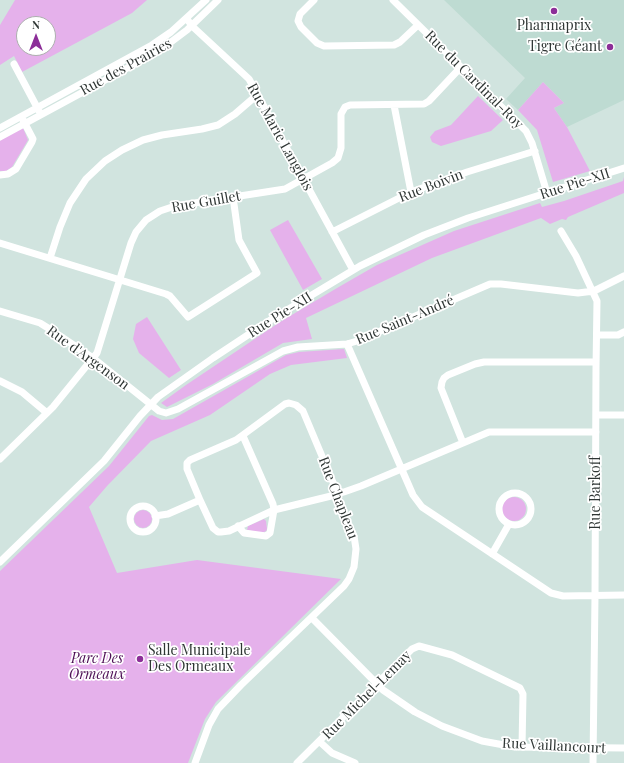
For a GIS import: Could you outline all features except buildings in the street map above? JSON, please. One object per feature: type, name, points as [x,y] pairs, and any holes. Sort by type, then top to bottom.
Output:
[{"type":"street","name":"Rue des Prairies","points":[[0,128],[152,45],[187,19],[206,0]]},
{"type":"street","name":"Rue des Prairies","points":[[0,137],[159,50],[192,26],[218,0]]},
{"type":"street","points":[[314,0],[300,14],[298,22],[317,43],[324,46],[394,45],[400,42],[418,25]]},
{"type":"street","name":"Rue du Cardinal-Roy","points":[[393,0],[530,136],[547,193]]},
{"type":"street","name":"Rue Marie Langlois","points":[[187,19],[192,26],[247,78],[353,270]]},
{"type":"street","points":[[14,64],[40,115]]},
{"type":"street","name":"Rue Guillet","points":[[0,458],[47,413],[98,351],[134,236],[142,224],[150,217],[160,211],[175,206],[284,190],[332,163],[338,158],[341,148],[341,114],[345,107],[418,105],[426,103],[461,67]]},
{"type":"street","points":[[50,258],[60,227],[73,199],[89,175],[105,161],[122,150],[143,140],[218,125],[235,114],[257,95]]},
{"type":"street","points":[[394,105],[411,192]]},
{"type":"street","points":[[0,175],[8,174],[16,169],[32,142],[33,139],[21,116]]},
{"type":"street","name":"Rue Boivin","points":[[332,232],[411,192],[467,172],[535,151]]},
{"type":"street","name":"Rue Pie-XII","points":[[0,562],[104,461],[150,404],[170,387],[278,315],[353,270],[424,235],[468,218],[624,168]]},
{"type":"street","points":[[0,243],[168,295],[188,317],[257,272],[239,240],[234,197]]},
{"type":"street","name":"Rue Barkoff","points":[[561,231],[576,256],[598,301],[596,362],[594,763]]},
{"type":"street","name":"Rue Saint-André","points":[[150,404],[161,412],[172,412],[288,349],[304,346],[347,344],[357,341],[490,284],[578,293],[594,291],[624,276]]},
{"type":"street","name":"Rue d'Argenson","points":[[0,311],[45,325],[93,358],[150,404]]},
{"type":"street","points":[[597,335],[618,336],[624,332]]},
{"type":"street","points":[[347,344],[413,495],[422,507],[551,593],[556,595],[624,595]]},
{"type":"street","points":[[464,443],[441,388],[444,378],[448,375],[484,362],[596,362]]},
{"type":"street","points":[[0,380],[22,392],[47,413]]},
{"type":"street","name":"Rue Chapleau","points":[[195,763],[209,725],[218,710],[241,685],[344,586],[354,567],[356,542],[339,503],[337,494],[335,487],[303,411],[299,406],[285,404],[233,442],[190,460],[187,463],[187,469],[200,500],[215,530],[218,532],[225,532],[274,510],[337,494],[361,486],[489,432],[596,432]]},
{"type":"street","points":[[596,415],[624,415]]},
{"type":"street","points":[[238,526],[244,534],[266,536],[271,529],[274,510],[273,504],[243,436]]},
{"type":"street","points":[[512,493],[521,494],[530,504],[529,516],[522,523],[513,525],[509,524],[501,518],[499,508],[500,503],[507,495],[512,493]]},
{"type":"street","points":[[155,516],[168,514],[200,500]]},
{"type":"street","points":[[492,554],[509,524]]},
{"type":"street","name":"Rue Vaillancourt","points":[[312,618],[376,684],[403,704],[442,726],[482,741],[522,747],[593,749],[624,748]]},
{"type":"street","name":"Rue Michel-Lemay","points":[[297,763],[320,742],[376,684],[416,647],[423,646],[452,654],[520,688],[523,698],[522,747]]},
{"type":"street","points":[[320,742],[332,753],[355,763]]},
{"type":"shaded area","points":[[444,0],[624,0],[624,100],[567,127],[554,108],[564,103],[543,82],[518,110],[506,99],[525,78]]},
{"type":"green space","points":[[15,0],[147,0],[132,13],[56,54],[56,16],[16,16],[16,56],[52,56],[22,72],[14,56],[0,65],[0,25]]},
{"type":"green space","points":[[543,82],[564,103],[554,108],[567,127],[590,171],[553,182],[537,130],[518,110]]},
{"type":"green space","points":[[478,96],[503,120],[491,131],[441,146],[432,142],[430,137],[435,131],[451,125]]},
{"type":"green space","points":[[23,128],[28,140],[12,167],[6,171],[0,171],[0,140]]},
{"type":"green space","points":[[624,177],[624,193],[568,217],[566,220],[562,219],[550,224],[541,218],[432,258],[306,318],[312,339],[283,343],[213,384],[167,407],[161,403],[280,322],[377,265],[454,231],[540,203],[542,207],[564,201],[623,181]]},
{"type":"green space","points":[[288,220],[322,279],[303,290],[270,230]]},
{"type":"green space","points":[[147,317],[181,370],[169,378],[139,353],[133,339],[136,324]]},
{"type":"green space","name":"Parc Des Ormeaux","points":[[344,349],[347,358],[291,365],[270,374],[210,415],[151,441],[107,486],[89,507],[117,573],[197,560],[341,579],[216,702],[205,719],[188,763],[0,763],[0,571],[109,466],[149,416],[152,415],[162,420],[173,419],[286,355],[299,352]]},
{"type":"green space","points":[[514,497],[523,500],[526,509],[523,518],[514,521],[505,518],[502,509],[505,500]]},
{"type":"green space","points":[[143,510],[149,513],[152,519],[149,525],[143,528],[137,525],[134,519],[137,513]]},
{"type":"green space","points":[[264,519],[266,521],[266,531],[262,533],[247,530],[248,526]]},
{"type":"place","name":"Pharmaprix","points":[[554,11]]},
{"type":"place","name":"Tigre Géant","points":[[610,47]]},
{"type":"place","name":"Salle Municipale Des Ormeaux","points":[[140,659]]}]
